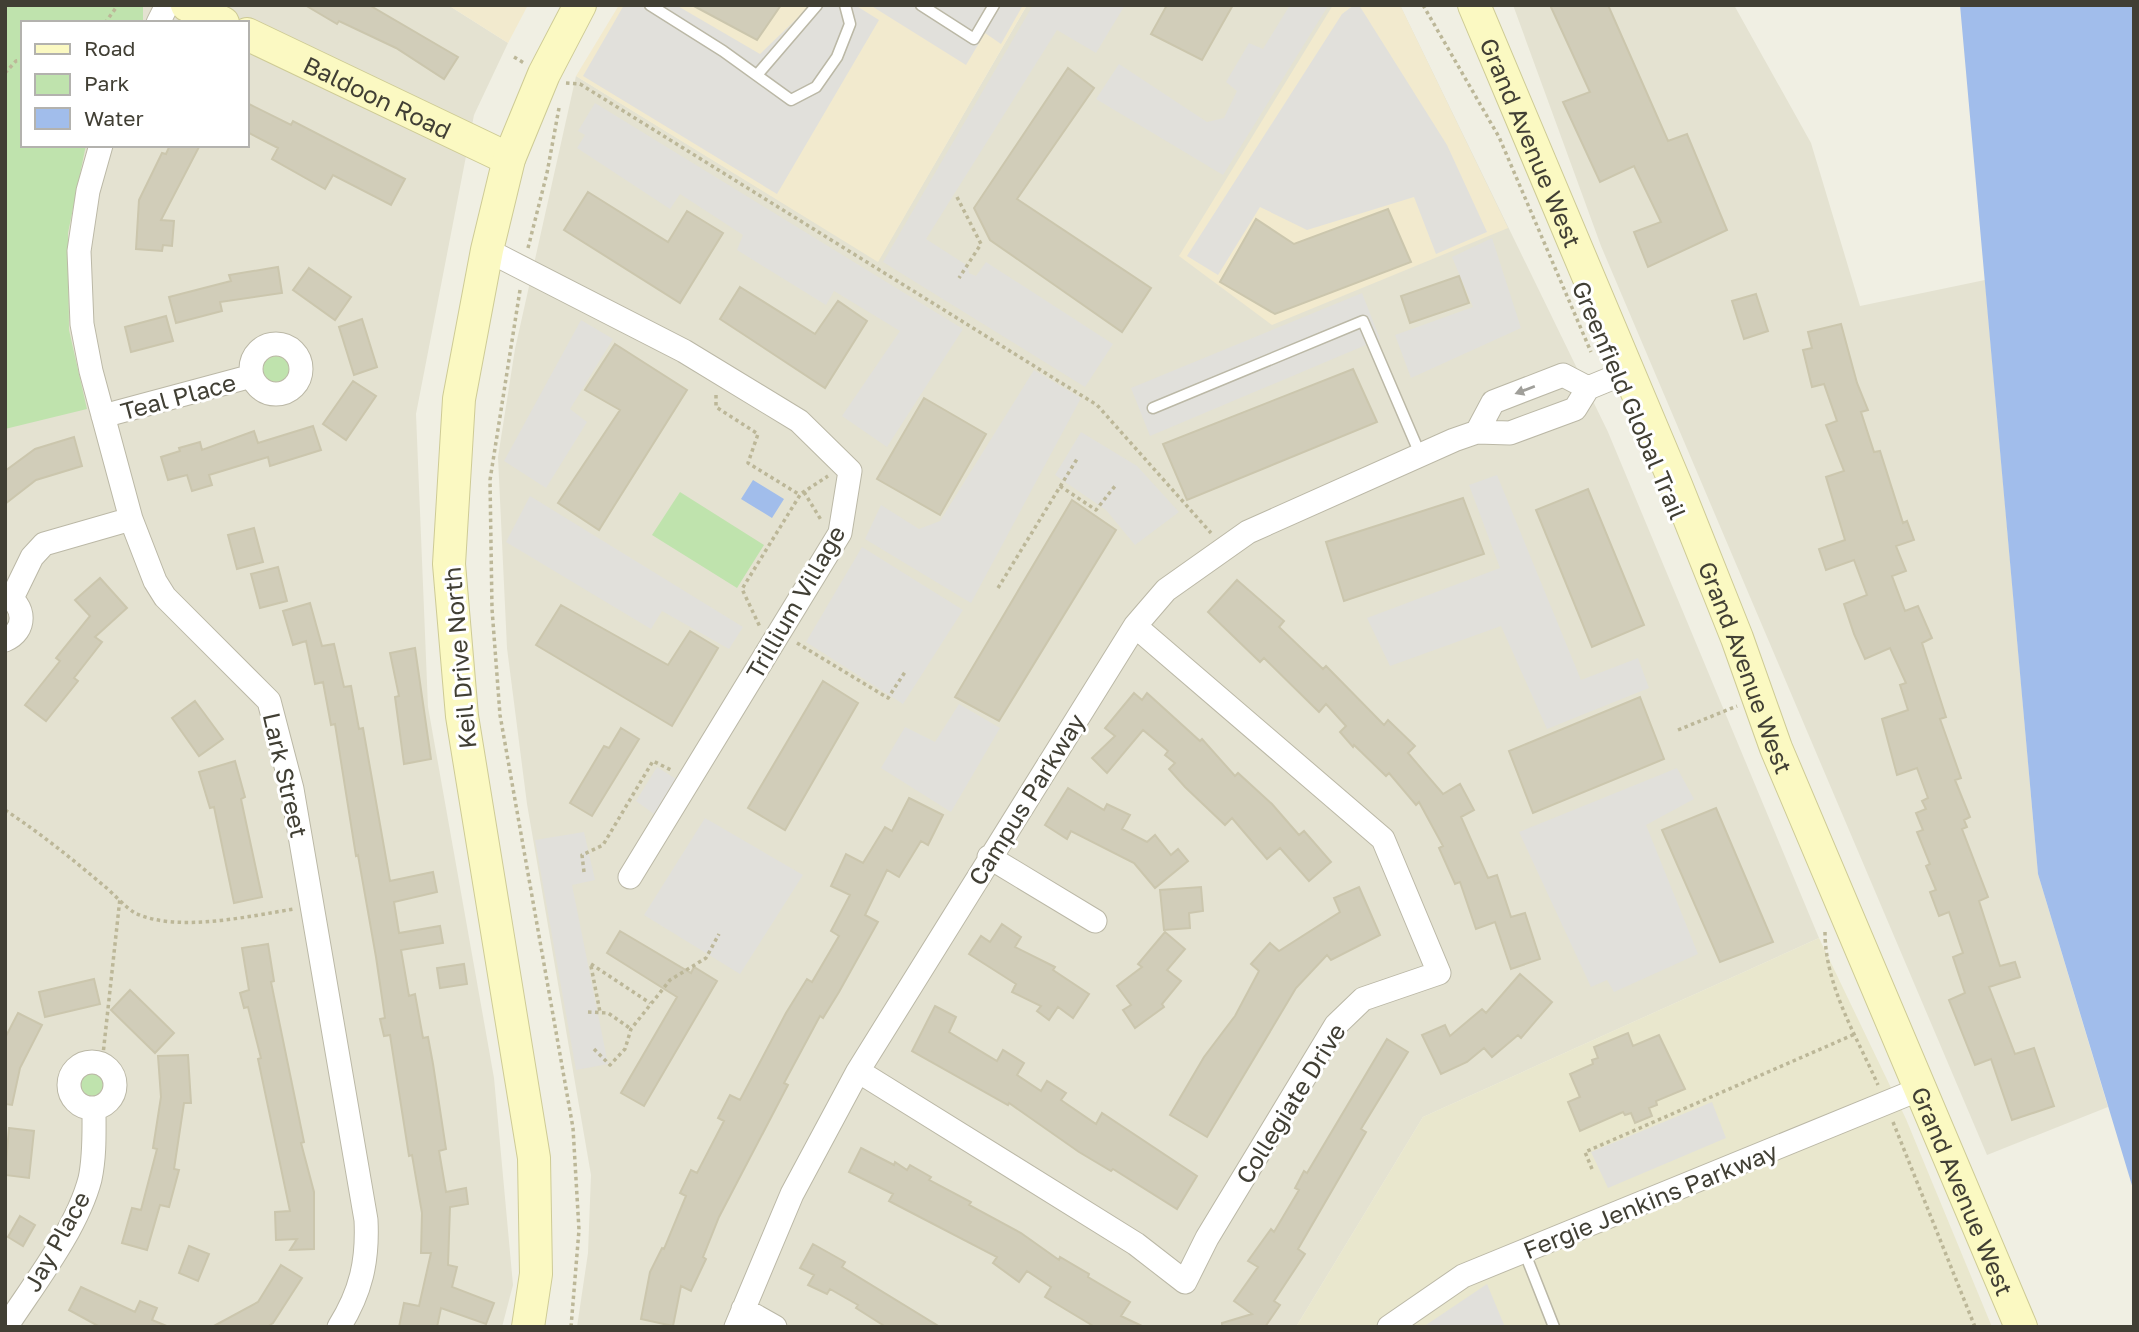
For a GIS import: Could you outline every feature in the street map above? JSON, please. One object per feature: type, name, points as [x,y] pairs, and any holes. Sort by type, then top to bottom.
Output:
[{"type":"street","points":[[159,21],[167,5]]},
{"type":"street","points":[[187,5],[219,21]]},
{"type":"street","name":"Keil Drive North","points":[[528,1327],[536,1274],[534,1158],[462,716],[449,564],[459,399],[487,250],[509,159],[560,76],[580,5]]},
{"type":"street","name":"Grand Avenue West","points":[[1474,5],[1606,381],[1737,638],[1776,748],[2021,1327]]},
{"type":"street","name":"Baldoon Road","points":[[248,34],[509,159]]},
{"type":"street","name":"Lark Street","points":[[101,147],[83,219],[79,287],[82,324],[131,519],[147,562],[165,597],[269,701],[292,789],[366,1220],[364,1275],[353,1303],[339,1327]]},
{"type":"street","points":[[487,250],[523,271],[614,312],[787,414],[841,459],[850,471]]},
{"type":"street","name":"Teal Place","points":[[103,416],[252,376]]},
{"type":"street","points":[[1477,432],[1493,402],[1563,376],[1606,381]]},
{"type":"street","name":"Campus Parkway","points":[[739,1318],[792,1194],[858,1071],[1135,626],[1166,590],[1248,532],[1420,454],[1477,432],[1510,433],[1575,409],[1606,381]]},
{"type":"street","name":"Trillium Village","points":[[630,877],[835,540],[848,502],[850,471]]},
{"type":"street","points":[[5,640],[17,632],[22,618],[17,603],[8,596],[32,557],[44,544],[131,519]]},
{"type":"street","name":"Collegiate Drive","points":[[858,1071],[1136,1244],[1185,1282],[1207,1238],[1342,1017],[1363,999],[1438,973],[1383,839],[1135,626]]},
{"type":"street","points":[[989,857],[1096,921]]},
{"type":"street","points":[[95,1062],[102,1064],[113,1074],[116,1090],[108,1103],[94,1108],[79,1104],[70,1092],[69,1085],[74,1070],[80,1065],[95,1062]]},
{"type":"street","name":"Fergie Jenkins Parkway","points":[[1389,1327],[1457,1279],[1920,1089]]},
{"type":"street","name":"Jay Place","points":[[6,1327],[80,1209],[90,1179],[95,1147],[94,1108]]},
{"type":"street","points":[[739,1318],[775,1327]]},
{"type":"lane","points":[[650,5],[791,100],[816,87],[837,57],[850,24],[845,5]]},
{"type":"lane","points":[[757,75],[817,5]]},
{"type":"lane","points":[[921,5],[974,38],[994,5]]},
{"type":"lane","points":[[1153,408],[1363,321],[1420,454]]},
{"type":"lane","points":[[1524,1251],[1554,1327]]},
{"type":"path","points":[[106,21],[118,5]]},
{"type":"path","name":"Greenfield Global Trail","points":[[1423,5],[1499,137],[1606,381]]},
{"type":"path","points":[[514,57],[580,85],[1097,405],[1223,548]]},
{"type":"path","points":[[5,74],[16,61],[21,60]]},
{"type":"path","points":[[560,76],[523,271],[490,480],[492,609],[500,715],[573,1128],[579,1230],[571,1327]]},
{"type":"path","points":[[957,197],[981,244],[959,278]]},
{"type":"path","points":[[716,393],[716,407],[758,434],[748,463],[802,494],[835,540]]},
{"type":"path","points":[[998,588],[1077,459]]},
{"type":"path","points":[[761,630],[742,589],[802,494],[831,475],[850,471]]},
{"type":"path","points":[[1060,486],[1096,510],[1115,486]]},
{"type":"path","points":[[795,642],[888,698],[905,672]]},
{"type":"path","points":[[1678,730],[1739,705],[1743,716]]},
{"type":"path","points":[[584,872],[582,855],[603,845],[653,761],[677,773]]},
{"type":"path","points":[[5,810],[45,837],[134,912],[163,920],[184,921],[239,918],[312,905]]},
{"type":"path","points":[[102,1064],[120,898]]},
{"type":"path","points":[[1825,920],[1827,964],[1886,1103],[1975,1327]]},
{"type":"path","points":[[594,1048],[610,1065],[625,1049],[631,1029],[670,980],[705,958],[719,934]]},
{"type":"path","points":[[600,1012],[591,964],[651,1003]]},
{"type":"path","points":[[588,1012],[608,1013],[631,1029]]},
{"type":"path","points":[[1592,1169],[1585,1152],[1856,1034]]},
{"type":"shaded area","points":[[5,5],[448,5],[508,43],[474,115],[416,414],[428,707],[494,1078],[513,1285],[502,1327],[5,1327]]},
{"type":"shaded area","points":[[448,5],[528,5],[508,43]]},
{"type":"shaded area","points":[[619,5],[1027,5],[878,262],[576,76]]},
{"type":"shaded area","points":[[624,5],[676,5],[760,54],[811,5],[855,5],[879,20],[777,194],[583,76]]},
{"type":"shaded area","points":[[870,5],[1023,5],[1001,44],[985,33],[966,65]]},
{"type":"shaded area","points":[[1027,5],[1400,5],[1608,432],[1819,938],[1423,1117],[1296,1327],[577,1327],[588,1253],[591,1175],[527,804],[507,648],[498,457],[515,349],[576,76],[878,261]]},
{"type":"shaded area","points":[[1033,5],[1125,5],[1096,53],[1057,30],[926,239],[968,266],[969,273],[976,276],[986,262],[1113,344],[1085,387],[883,262]]},
{"type":"shaded area","points":[[1290,5],[1328,6],[1223,175],[1096,99],[1119,64],[1207,122],[1224,118],[1237,91],[1226,82],[1249,43],[1263,49]]},
{"type":"shaded area","points":[[1333,5],[1400,5],[1508,228],[1272,325],[1179,256]]},
{"type":"shaded area","points":[[1354,5],[1359,5],[1447,145],[1487,232],[1436,254],[1414,197],[1307,230],[1260,207],[1218,275],[1187,256],[1342,14]]},
{"type":"shaded area","points":[[1513,5],[1734,5],[1811,143],[1860,306],[1985,280],[2038,874],[2108,1107],[1987,1155],[1601,246]]},
{"type":"shaded area","points":[[595,103],[963,329],[887,447],[842,416],[900,331],[834,291],[826,305],[737,250],[743,235],[680,194],[670,209],[577,148],[585,135],[578,131]]},
{"type":"shaded area","points":[[1492,238],[1521,328],[1411,378],[1395,335],[1473,307],[1452,257]]},
{"type":"shaded area","points":[[1362,293],[1380,339],[1150,436],[1131,388]]},
{"type":"shaded area","points":[[581,320],[613,339],[570,409],[587,422],[546,488],[504,461]]},
{"type":"shaded area","points":[[1034,370],[1081,398],[971,603],[865,539],[881,505],[919,529],[940,521]]},
{"type":"shaded area","points":[[1081,432],[1137,466],[1179,512],[1135,545],[1106,510],[1055,475]]},
{"type":"shaded area","points":[[1497,475],[1581,680],[1638,658],[1649,688],[1547,729],[1501,626],[1390,666],[1367,618],[1500,568],[1469,485]]},
{"type":"shaded area","points":[[530,496],[743,627],[729,649],[662,611],[651,629],[506,542]]},
{"type":"shaded area","points":[[862,547],[963,610],[903,704],[806,642]]},
{"type":"shaded area","points":[[959,704],[1000,728],[951,812],[881,768],[905,727],[935,742]]},
{"type":"shaded area","points":[[657,767],[676,779],[654,814],[636,801]]},
{"type":"shaded area","points":[[1677,768],[1694,799],[1646,825],[1698,954],[1614,992],[1607,980],[1591,987],[1519,832]]},
{"type":"shaded area","points":[[705,818],[803,875],[740,974],[644,915]]},
{"type":"shaded area","points":[[584,832],[595,880],[572,885],[608,1064],[576,1070],[535,840]]},
{"type":"shaded area","points":[[1819,938],[1906,1119],[1992,1327],[1296,1327],[1423,1117]]},
{"type":"shaded area","points":[[1712,1102],[1726,1138],[1608,1188],[1591,1152]]},
{"type":"shaded area","points":[[1487,1284],[1505,1327],[1423,1327]]},
{"type":"green space","points":[[5,5],[143,5],[143,21],[21,21],[21,147],[86,147],[68,233],[69,330],[87,409],[5,429]]},
{"type":"green space","points":[[276,356],[285,360],[289,369],[285,378],[276,382],[267,378],[263,369],[267,360]]},
{"type":"green space","points":[[680,492],[764,545],[737,588],[652,535]]},
{"type":"green space","points":[[92,1071],[101,1075],[105,1084],[101,1093],[92,1097],[83,1093],[79,1084],[83,1075]]},
{"type":"water","points":[[1960,5],[2134,5],[2134,1192],[2038,874]]},
{"type":"water","points":[[753,480],[784,499],[772,518],[741,499]]},
{"type":"building","points":[[305,5],[369,5],[458,57],[444,79],[396,48],[339,21],[337,24]]},
{"type":"building","points":[[692,5],[781,5],[757,40]]},
{"type":"building","points":[[1167,5],[1233,5],[1202,60],[1151,34]]},
{"type":"building","points":[[1550,5],[1608,5],[1668,141],[1687,134],[1727,230],[1648,267],[1634,232],[1661,222],[1634,166],[1600,182],[1563,102],[1590,92]]},
{"type":"building","points":[[1068,68],[1094,88],[1017,199],[1151,288],[1122,332],[990,240],[974,208]]},
{"type":"building","points":[[248,104],[291,125],[293,121],[405,179],[391,205],[333,175],[325,189],[272,159],[278,148],[248,133]]},
{"type":"building","points":[[169,147],[199,147],[161,220],[174,221],[172,246],[163,245],[162,251],[136,249],[139,200],[162,153],[166,154]]},
{"type":"building","points":[[588,192],[668,242],[687,211],[723,233],[680,303],[564,230]]},
{"type":"building","points":[[1388,209],[1411,262],[1275,314],[1220,282],[1256,219],[1294,244]]},
{"type":"building","points":[[278,267],[282,293],[220,302],[222,311],[176,323],[169,297],[231,281],[229,275]]},
{"type":"building","points":[[309,268],[351,297],[335,320],[293,290]]},
{"type":"building","points":[[1459,276],[1469,303],[1410,323],[1401,296]]},
{"type":"building","points":[[740,287],[815,334],[838,301],[867,321],[825,388],[720,319]]},
{"type":"building","points":[[1756,294],[1768,331],[1744,339],[1732,301]]},
{"type":"building","points":[[166,316],[173,341],[131,352],[125,327]]},
{"type":"building","points":[[362,319],[377,367],[354,375],[339,327]]},
{"type":"building","points":[[1841,324],[1857,383],[1868,410],[1861,412],[1874,452],[1880,451],[1903,523],[1907,521],[1914,540],[1896,546],[1906,571],[1892,576],[1905,611],[1918,606],[1932,638],[1922,643],[1946,717],[1940,719],[1961,778],[1955,780],[1970,817],[1964,820],[1967,827],[1962,829],[1988,897],[1979,901],[2000,966],[2015,962],[2020,977],[1989,987],[2015,1054],[2034,1048],[2054,1106],[2012,1120],[1991,1059],[1975,1065],[1949,1000],[1965,993],[1953,957],[1963,953],[1949,912],[1939,916],[1930,892],[1936,890],[1926,866],[1930,864],[1917,832],[1923,830],[1916,813],[1926,809],[1922,801],[1928,798],[1917,768],[1897,775],[1882,719],[1908,710],[1900,685],[1906,683],[1890,648],[1865,659],[1854,634],[1844,604],[1867,595],[1854,560],[1826,570],[1819,549],[1845,540],[1826,477],[1844,471],[1826,425],[1837,421],[1824,384],[1812,387],[1803,350],[1812,348],[1808,332]]},
{"type":"building","points":[[615,344],[687,390],[599,530],[558,503],[620,410],[585,390]]},
{"type":"building","points":[[1353,369],[1377,422],[1187,500],[1163,444]]},
{"type":"building","points":[[353,381],[376,396],[346,440],[323,424]]},
{"type":"building","points":[[924,398],[986,434],[940,515],[877,479]]},
{"type":"building","points":[[313,426],[321,450],[270,466],[268,457],[209,475],[212,485],[192,491],[187,475],[168,480],[161,457],[200,442],[202,450],[254,431],[258,443]]},
{"type":"building","points":[[74,437],[82,466],[36,480],[5,504],[5,471],[35,449]]},
{"type":"building","points":[[1588,489],[1644,625],[1592,647],[1536,510]]},
{"type":"building","points":[[1463,498],[1484,554],[1344,601],[1326,542]]},
{"type":"building","points":[[1072,500],[1116,530],[999,721],[955,697]]},
{"type":"building","points":[[254,528],[263,562],[237,569],[228,535]]},
{"type":"building","points":[[278,567],[287,601],[260,608],[251,574]]},
{"type":"building","points":[[100,578],[127,608],[95,637],[102,642],[74,678],[78,681],[46,721],[25,705],[60,661],[56,658],[90,616],[75,600]]},
{"type":"building","points":[[1237,580],[1284,621],[1279,627],[1323,669],[1326,666],[1384,725],[1388,720],[1415,746],[1408,753],[1443,794],[1460,784],[1474,810],[1461,817],[1488,878],[1497,875],[1511,917],[1525,913],[1540,959],[1511,969],[1495,922],[1476,929],[1460,882],[1455,884],[1439,848],[1443,846],[1419,802],[1416,805],[1389,773],[1386,776],[1354,745],[1353,747],[1340,732],[1346,726],[1326,704],[1319,712],[1264,658],[1260,662],[1208,612]]},
{"type":"building","points":[[310,603],[322,646],[334,644],[344,687],[351,686],[359,729],[363,728],[390,881],[433,872],[437,892],[394,902],[399,933],[440,926],[443,943],[401,950],[409,996],[415,994],[423,1038],[428,1037],[446,1149],[439,1151],[446,1192],[466,1188],[468,1204],[450,1207],[448,1265],[457,1267],[452,1287],[494,1303],[486,1324],[441,1308],[437,1327],[399,1327],[404,1303],[419,1306],[431,1253],[421,1253],[422,1213],[412,1155],[409,1156],[390,1035],[384,1036],[380,1019],[385,1018],[376,957],[358,855],[356,856],[335,724],[331,725],[323,682],[315,684],[306,641],[293,645],[283,611]]},
{"type":"building","points":[[561,605],[668,665],[690,631],[718,648],[672,726],[536,645]]},
{"type":"building","points":[[415,648],[431,759],[404,764],[395,697],[399,696],[390,653]]},
{"type":"building","points":[[823,681],[858,703],[785,830],[748,808]]},
{"type":"building","points":[[1134,693],[1142,700],[1147,693],[1200,741],[1202,739],[1235,776],[1238,773],[1272,804],[1299,835],[1304,831],[1331,862],[1309,881],[1280,848],[1267,859],[1232,818],[1225,825],[1185,787],[1169,769],[1175,763],[1165,755],[1168,751],[1143,730],[1107,773],[1092,758],[1115,736],[1105,728]]},
{"type":"building","points":[[1640,697],[1664,759],[1533,813],[1509,751]]},
{"type":"building","points":[[195,701],[223,739],[199,756],[172,718]]},
{"type":"building","points":[[621,728],[639,739],[592,816],[570,803],[604,746],[609,748]]},
{"type":"building","points":[[235,761],[245,797],[241,799],[262,897],[234,903],[214,807],[210,808],[199,772]]},
{"type":"building","points":[[1068,788],[1104,810],[1107,804],[1130,815],[1122,829],[1147,842],[1155,835],[1171,855],[1178,849],[1188,861],[1155,888],[1134,863],[1071,831],[1067,839],[1045,825]]},
{"type":"building","points":[[909,798],[943,815],[928,845],[921,841],[899,877],[887,870],[865,915],[878,922],[823,1018],[820,1016],[784,1083],[788,1085],[719,1217],[703,1257],[706,1259],[691,1291],[681,1286],[673,1326],[641,1319],[650,1272],[662,1248],[664,1249],[686,1196],[680,1193],[691,1170],[697,1173],[724,1121],[718,1118],[730,1095],[740,1100],[786,1013],[807,979],[812,982],[839,936],[831,931],[850,895],[831,886],[846,854],[863,863],[885,827],[892,831]]},
{"type":"building","points":[[1716,808],[1773,942],[1720,962],[1662,830]]},
{"type":"building","points":[[1201,887],[1203,911],[1189,913],[1190,928],[1164,930],[1160,890]]},
{"type":"building","points":[[1359,887],[1380,935],[1331,960],[1327,955],[1296,988],[1207,1137],[1170,1115],[1204,1057],[1235,1016],[1259,971],[1251,964],[1270,943],[1279,951],[1340,912],[1334,898]]},
{"type":"building","points":[[1002,924],[1021,937],[1015,947],[1055,967],[1053,970],[1089,994],[1073,1018],[1058,1007],[1049,1020],[1037,1011],[1041,1006],[1012,992],[1016,984],[969,954],[981,936],[990,942]]},
{"type":"building","points":[[620,931],[691,973],[694,967],[717,981],[644,1106],[621,1093],[677,997],[607,953]]},
{"type":"building","points":[[1165,932],[1185,949],[1167,970],[1181,981],[1162,1004],[1164,1007],[1135,1028],[1123,1010],[1131,1005],[1117,986],[1142,967],[1138,964]]},
{"type":"building","points":[[268,944],[274,981],[271,982],[304,1142],[301,1143],[314,1192],[314,1249],[290,1250],[297,1239],[276,1240],[275,1212],[290,1211],[258,1059],[261,1058],[248,1007],[244,1008],[240,993],[249,990],[242,948]]},
{"type":"building","points":[[464,964],[467,984],[440,988],[437,968]]},
{"type":"building","points":[[1520,974],[1552,1002],[1521,1038],[1518,1035],[1492,1057],[1484,1048],[1467,1062],[1441,1074],[1422,1035],[1445,1025],[1450,1036],[1482,1009],[1486,1013]]},
{"type":"building","points":[[94,979],[100,1004],[45,1017],[39,992]]},
{"type":"building","points":[[130,990],[174,1033],[155,1053],[111,1010]]},
{"type":"building","points":[[935,1006],[956,1017],[949,1032],[997,1061],[1003,1050],[1024,1063],[1017,1075],[1041,1091],[1047,1081],[1066,1093],[1061,1100],[1096,1124],[1102,1113],[1197,1176],[1177,1209],[1113,1169],[1111,1171],[1079,1152],[1009,1103],[1008,1105],[912,1051]]},
{"type":"building","points":[[18,1013],[42,1025],[20,1068],[12,1105],[5,1104],[5,1038]]},
{"type":"building","points":[[1628,1033],[1633,1046],[1659,1035],[1685,1089],[1656,1101],[1657,1105],[1649,1108],[1652,1116],[1635,1123],[1631,1113],[1625,1115],[1623,1112],[1580,1131],[1568,1102],[1580,1097],[1570,1074],[1593,1064],[1592,1060],[1598,1058],[1594,1047]]},
{"type":"building","points":[[1387,1039],[1408,1052],[1361,1129],[1366,1132],[1298,1249],[1305,1254],[1274,1301],[1280,1305],[1265,1327],[1222,1327],[1222,1323],[1252,1314],[1234,1301],[1258,1267],[1248,1261],[1271,1229],[1274,1232],[1299,1190],[1295,1188],[1304,1171],[1307,1173]]},
{"type":"building","points":[[188,1055],[191,1103],[184,1103],[174,1169],[179,1170],[169,1207],[160,1205],[147,1250],[122,1243],[132,1208],[141,1210],[157,1149],[153,1148],[161,1097],[158,1056]]},
{"type":"building","points":[[9,1128],[34,1131],[29,1178],[5,1175]]},
{"type":"building","points":[[861,1148],[907,1170],[910,1165],[931,1177],[929,1180],[971,1202],[969,1205],[1021,1233],[1059,1260],[1060,1257],[1089,1274],[1088,1277],[1130,1302],[1121,1316],[1144,1327],[1095,1327],[1045,1297],[1051,1287],[1027,1271],[1019,1282],[993,1263],[997,1257],[889,1201],[893,1194],[849,1172]]},
{"type":"building","points":[[20,1216],[35,1225],[23,1246],[8,1237]]},
{"type":"building","points":[[813,1244],[845,1262],[842,1267],[940,1327],[886,1327],[856,1308],[858,1305],[830,1289],[827,1294],[808,1285],[814,1275],[800,1268]]},
{"type":"building","points":[[189,1246],[209,1254],[198,1281],[179,1273]]},
{"type":"building","points":[[281,1265],[302,1278],[273,1323],[267,1327],[212,1327],[258,1302]]},
{"type":"building","points":[[81,1287],[135,1312],[140,1301],[157,1308],[152,1320],[169,1327],[100,1327],[69,1310]]}]
